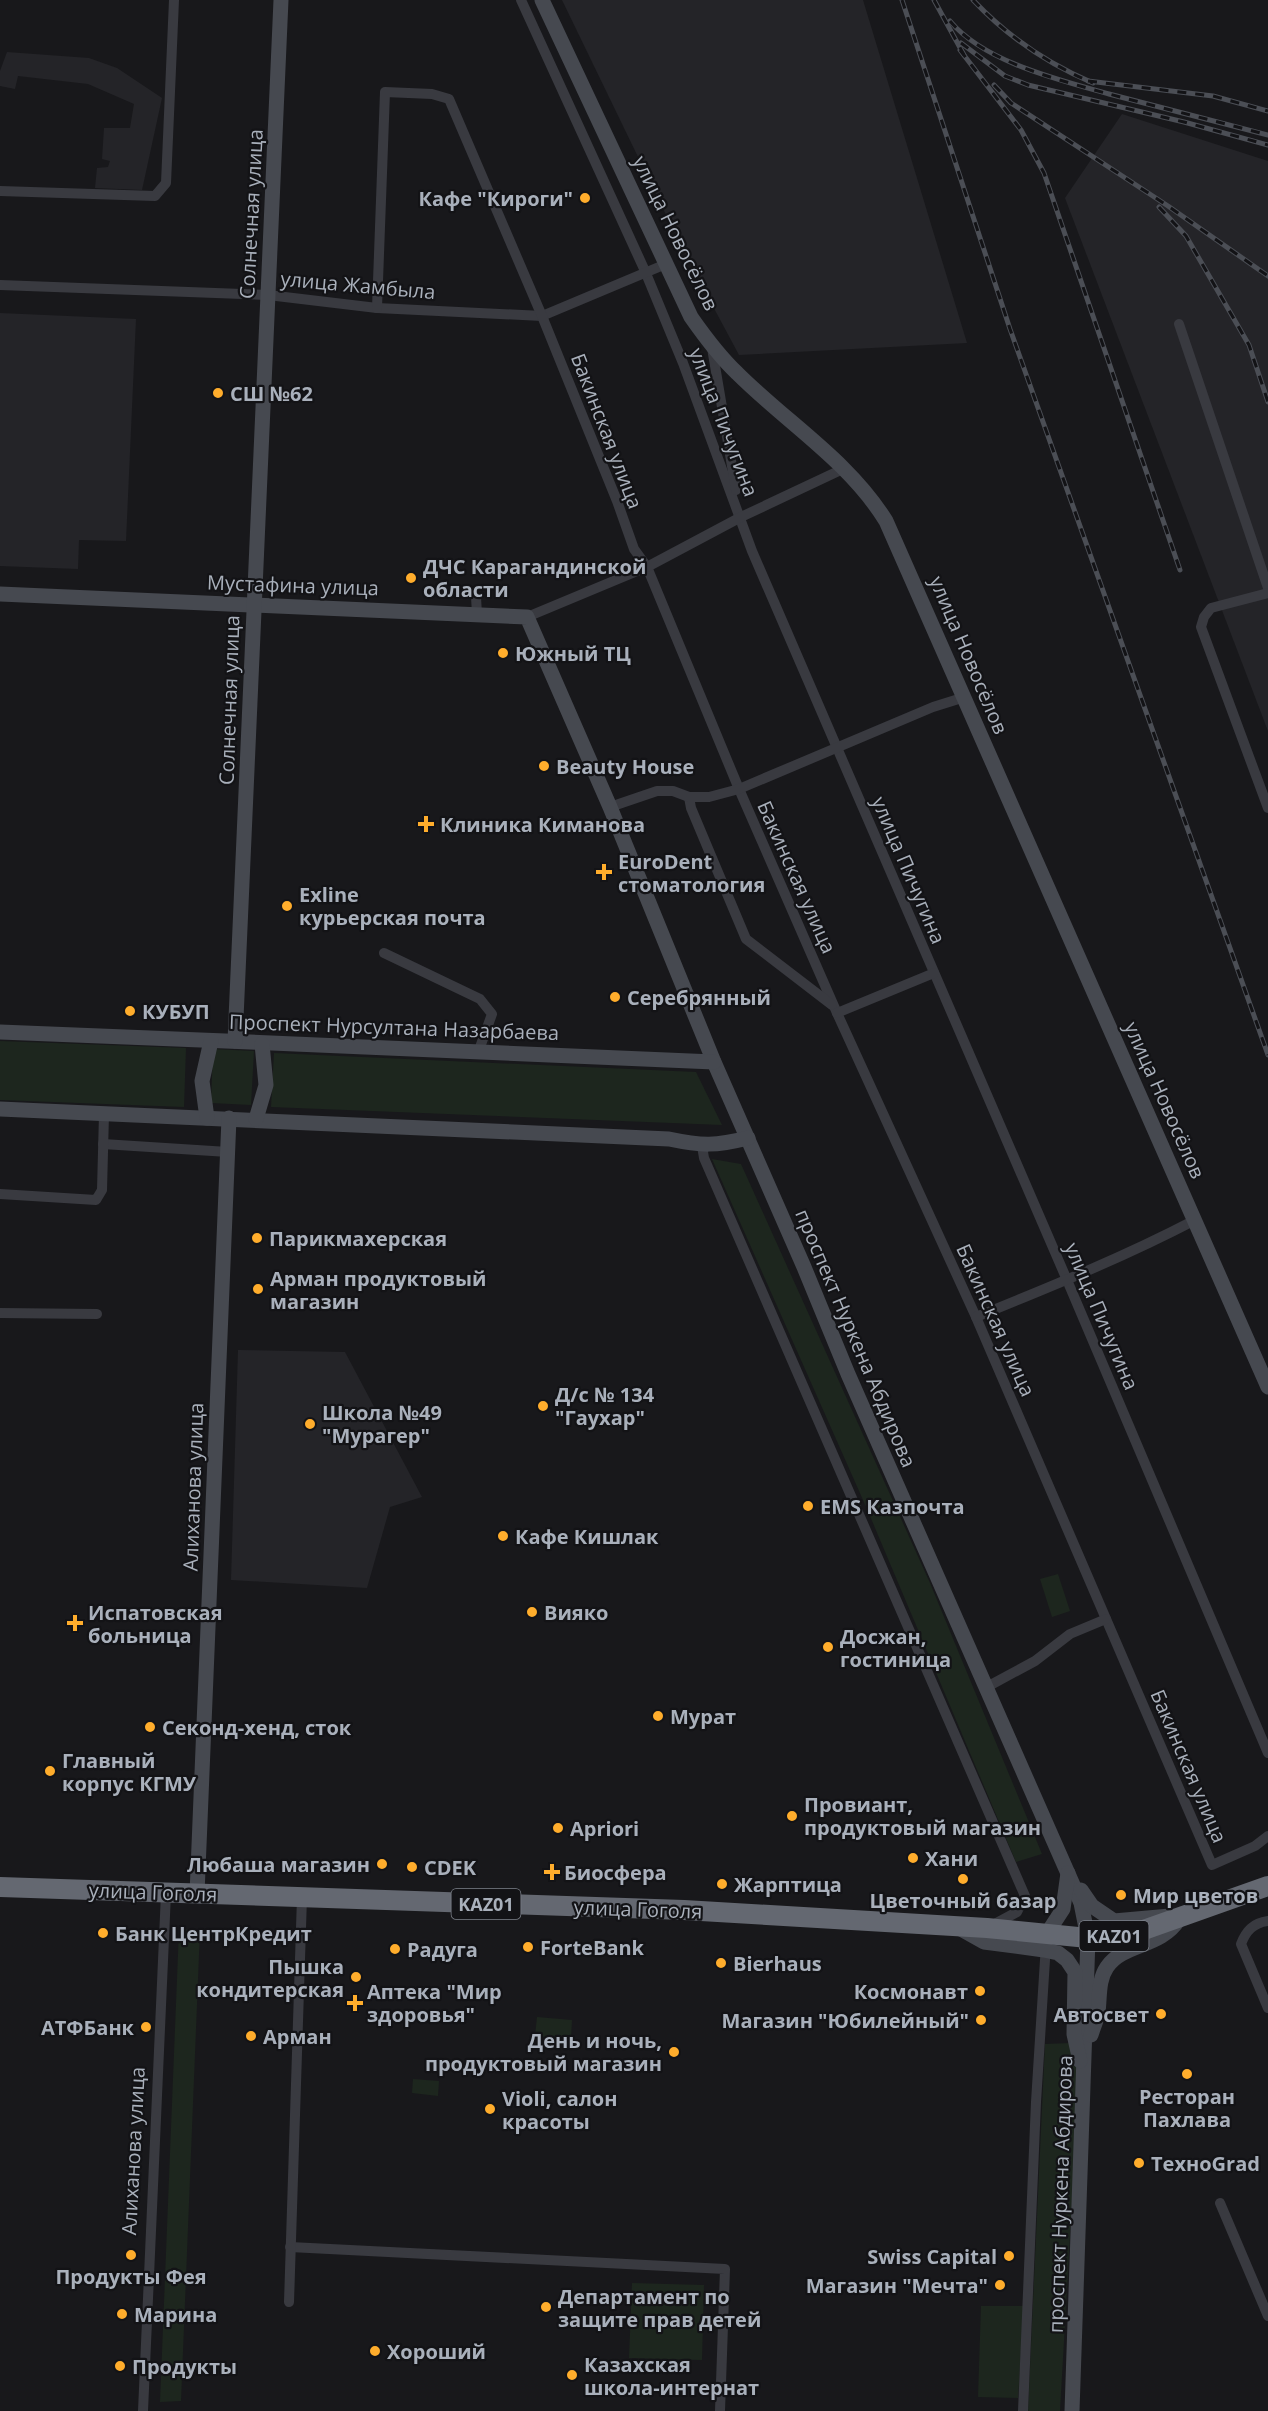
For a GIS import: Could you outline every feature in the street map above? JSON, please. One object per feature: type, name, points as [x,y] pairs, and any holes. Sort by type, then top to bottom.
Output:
[{"type":"highway","name":"улица Гоголя","points":[[0,1887],[684,1910],[987,1928],[1046,1941],[1138,1932],[1265,1887]]},
{"type":"main road","name":"Солнечная улица","points":[[235,1041],[282,0]]},
{"type":"main road","name":"улица Новосёлов","points":[[542,0],[691,317],[712,348],[738,375],[861,484],[886,521],[1268,1387]]},
{"type":"main road","name":"Мустафина улица","points":[[0,594],[527,617]]},
{"type":"main road","name":"проспект Нуркена Абдирова","points":[[527,617],[610,807],[714,1062],[848,1374],[1081,1903],[1088,1938],[1086,2052],[1072,2411]]},
{"type":"main road","name":"Проспект Нурсултана Назарбаева","points":[[0,1032],[262,1044],[479,1050],[714,1062]]},
{"type":"main road","points":[[207,1118],[202,1081],[211,1041]]},
{"type":"main road","points":[[256,1119],[266,1085],[262,1044]]},
{"type":"main road","points":[[0,1109],[256,1119],[532,1135],[669,1139],[702,1146],[726,1144],[748,1138]]},
{"type":"main road","name":"Алиханова улица","points":[[197,1894],[229,1118]]},
{"type":"main road","points":[[1070,1877],[1092,1906],[1113,1921],[1186,1916]]},
{"type":"main road","points":[[1046,1941],[1063,1909],[1070,1877]]},
{"type":"main road","points":[[1086,2052],[1098,2014],[1102,1975],[1108,1966],[1118,1955],[1162,1936],[1186,1916]]},
{"type":"main road","points":[[955,1926],[984,1942],[1046,1941],[1067,1960],[1075,1972],[1074,2034],[1085,2079]]},
{"type":"street","points":[[0,191],[155,196],[165,183],[174,0]]},
{"type":"street","name":"улица Пичугина","points":[[521,0],[645,271],[683,363],[752,551],[1067,1280],[1268,1753]]},
{"type":"street","name":"Бакинская улица","points":[[377,308],[385,92],[432,94],[449,99],[542,316],[617,501],[634,549],[646,567],[738,789],[976,1317],[1212,1865],[1255,1846],[1268,1836]]},
{"type":"street","name":"улица Жамбыла","points":[[0,285],[268,295],[377,308],[542,316],[666,264]]},
{"type":"street","points":[[1179,324],[1268,590],[1211,608],[1204,617],[1201,627],[1268,808]]},
{"type":"street","points":[[712,348],[741,517]]},
{"type":"street","name":"Мустафина улица","points":[[527,617],[646,567],[741,517],[845,468]]},
{"type":"street","points":[[476,597],[477,614]]},
{"type":"street","points":[[610,807],[657,791],[673,791],[689,797],[710,797],[738,789],[933,707],[965,697]]},
{"type":"street","points":[[689,797],[691,808],[746,939],[836,1010],[934,973]]},
{"type":"street","points":[[384,953],[480,999],[492,1014],[479,1050]]},
{"type":"street","points":[[0,1194],[96,1200],[100,1197],[104,1114]]},
{"type":"street","points":[[103,1144],[228,1152]]},
{"type":"street","points":[[702,1146],[704,1158],[1025,1896],[1017,1912],[987,1928]]},
{"type":"street","points":[[976,1317],[1067,1280],[1163,1237],[1195,1220]]},
{"type":"street","points":[[0,1312],[97,1314]]},
{"type":"street","points":[[986,1688],[1035,1661],[1070,1634],[1106,1619]]},
{"type":"street","name":"Алиханова улица","points":[[143,2411],[166,1893]]},
{"type":"street","points":[[289,2302],[302,1897]]},
{"type":"street","points":[[1268,1922],[1258,1922],[1245,1933],[1241,1944],[1268,2008]]},
{"type":"street","name":"проспект Нуркена Абдирова","points":[[1023,2411],[1046,1941]]},
{"type":"street","points":[[1220,2203],[1268,2316]]},
{"type":"street","points":[[290,2247],[725,2269],[720,2411]]},
{"type":"shaded area","points":[[562,0],[863,0],[967,343],[739,355],[686,256]]},
{"type":"shaded area","points":[[7,52],[89,58],[117,68],[162,98],[142,190],[95,188],[97,168],[108,167],[110,161],[102,159],[104,128],[130,128],[134,104],[88,84],[18,76],[15,89],[0,86],[0,71]]},
{"type":"shaded area","points":[[1122,114],[1268,161],[1268,731],[1065,198]]},
{"type":"shaded area","points":[[0,313],[136,319],[126,541],[79,540],[78,569],[0,566]]},
{"type":"shaded area","points":[[0,1041],[186,1048],[184,1107],[0,1100]]},
{"type":"shaded area","points":[[213,1049],[254,1051],[251,1105],[211,1103]]},
{"type":"shaded area","points":[[274,1053],[696,1072],[722,1125],[271,1107]]},
{"type":"shaded area","points":[[712,1159],[741,1164],[930,1583],[1042,1854],[1016,1862],[867,1509]]},
{"type":"shaded area","name":"Школа №49 \"Мурагер\"","points":[[238,1350],[345,1352],[422,1497],[390,1507],[367,1588],[231,1580]]},
{"type":"shaded area","points":[[1058,1574],[1070,1611],[1052,1617],[1040,1579]]},
{"type":"shaded area","points":[[179,1929],[200,1930],[181,2401],[160,2402]]},
{"type":"shaded area","points":[[537,2017],[572,2020],[571,2039],[535,2036]]},
{"type":"shaded area","points":[[1071,2043],[1079,2078],[1060,2411],[1028,2411],[1045,2044]]},
{"type":"shaded area","points":[[413,2079],[439,2081],[438,2096],[412,2093]]},
{"type":"shaded area","points":[[632,2283],[704,2285],[702,2360],[629,2358]]},
{"type":"shaded area","points":[[981,2306],[1024,2306],[1018,2398],[978,2397]]},
{"type":"railway","points":[[902,0],[1010,329],[1268,1055]]},
{"type":"railway","points":[[934,0],[964,55]]},
{"type":"railway","points":[[973,0],[1028,48],[1093,83]]},
{"type":"railway","points":[[950,21],[982,48],[1046,76],[1268,135]]},
{"type":"railway","points":[[961,43],[1005,76],[1028,85],[1184,122],[1268,145]]},
{"type":"railway","points":[[960,50],[1021,130],[1044,173],[1180,570]]},
{"type":"railway","points":[[1088,81],[1213,96],[1268,111]]},
{"type":"railway","points":[[994,85],[1011,103],[1168,206],[1268,276]]},
{"type":"railway","points":[[1159,207],[1186,236],[1249,345],[1268,402]]},
{"type":"place","name":"Кафе \"Кироги\"","points":[[585,198]]},
{"type":"place","name":"СШ №62","points":[[218,393]]},
{"type":"place","name":"ДЧС Карагандинской области","points":[[411,578]]},
{"type":"place","name":"Южный ТЦ","points":[[503,653]]},
{"type":"place","name":"Beauty House","points":[[544,766]]},
{"type":"place","name":"Клиника Киманова","points":[[426,824]]},
{"type":"place","name":"EuroDent стоматология","points":[[604,872]]},
{"type":"place","name":"Exline курьерская почта","points":[[287,906]]},
{"type":"place","name":"Серебрянный","points":[[615,997]]},
{"type":"place","name":"КУБУП","points":[[130,1011]]},
{"type":"place","name":"Парикмахерская","points":[[257,1238]]},
{"type":"place","name":"Арман продуктовый магазин","points":[[258,1289]]},
{"type":"place","name":"Д/с № 134 \"Гаухар\"","points":[[543,1406]]},
{"type":"place","name":"Школа №49 \"Мурагер\"","points":[[310,1424]]},
{"type":"place","name":"EMS Казпочта","points":[[808,1506]]},
{"type":"place","name":"Кафе Кишлак","points":[[503,1536]]},
{"type":"place","name":"Вияко","points":[[532,1612]]},
{"type":"place","name":"Испатовская больница","points":[[75,1623]]},
{"type":"place","name":"Досжан, гостиница","points":[[828,1647]]},
{"type":"place","name":"Мурат","points":[[658,1716]]},
{"type":"place","name":"Секонд-хенд, сток","points":[[150,1727]]},
{"type":"place","name":"Главный корпус КГМУ","points":[[50,1771]]},
{"type":"place","name":"Провиант, продуктовый магазин","points":[[792,1816]]},
{"type":"place","name":"Apriori","points":[[558,1828]]},
{"type":"place","name":"Хани","points":[[913,1858]]},
{"type":"place","name":"Любаша магазин","points":[[382,1864]]},
{"type":"place","name":"CDEK","points":[[412,1867]]},
{"type":"place","name":"Биосфера","points":[[552,1872]]},
{"type":"place","name":"Цветочный базар","points":[[963,1879]]},
{"type":"place","name":"Жарптица","points":[[722,1884]]},
{"type":"place","name":"Мир цветов","points":[[1121,1895]]},
{"type":"place","name":"Банк ЦентрКредит","points":[[103,1933]]},
{"type":"place","name":"ForteBank","points":[[528,1947]]},
{"type":"place","name":"Радуга","points":[[395,1949]]},
{"type":"place","name":"Bierhaus","points":[[721,1963]]},
{"type":"place","name":"Пышка кондитерская","points":[[356,1977]]},
{"type":"place","name":"Космонавт","points":[[980,1991]]},
{"type":"place","name":"Аптека \"Мир здоровья\"","points":[[355,2003]]},
{"type":"place","name":"Автосвет","points":[[1161,2014]]},
{"type":"place","name":"Магазин \"Юбилейный\"","points":[[981,2020]]},
{"type":"place","name":"АТФБанк","points":[[146,2027]]},
{"type":"place","name":"Арман","points":[[251,2036]]},
{"type":"place","name":"День и ночь, продуктовый магазин","points":[[674,2052]]},
{"type":"place","name":"Ресторан Пахлава","points":[[1187,2074]]},
{"type":"place","name":"Violi, салон красоты","points":[[490,2109]]},
{"type":"place","name":"ТехноGrad","points":[[1139,2163]]},
{"type":"place","name":"Продукты Фея","points":[[131,2255]]},
{"type":"place","name":"Swiss Capital","points":[[1009,2256]]},
{"type":"place","name":"Магазин \"Мечта\"","points":[[1000,2285]]},
{"type":"place","name":"Департамент по защите прав детей","points":[[546,2307]]},
{"type":"place","name":"Марина","points":[[122,2314]]},
{"type":"place","name":"Хороший","points":[[375,2351]]},
{"type":"place","name":"Продукты","points":[[120,2366]]},
{"type":"place","name":"Казахская школа-интернат","points":[[572,2375]]}]
